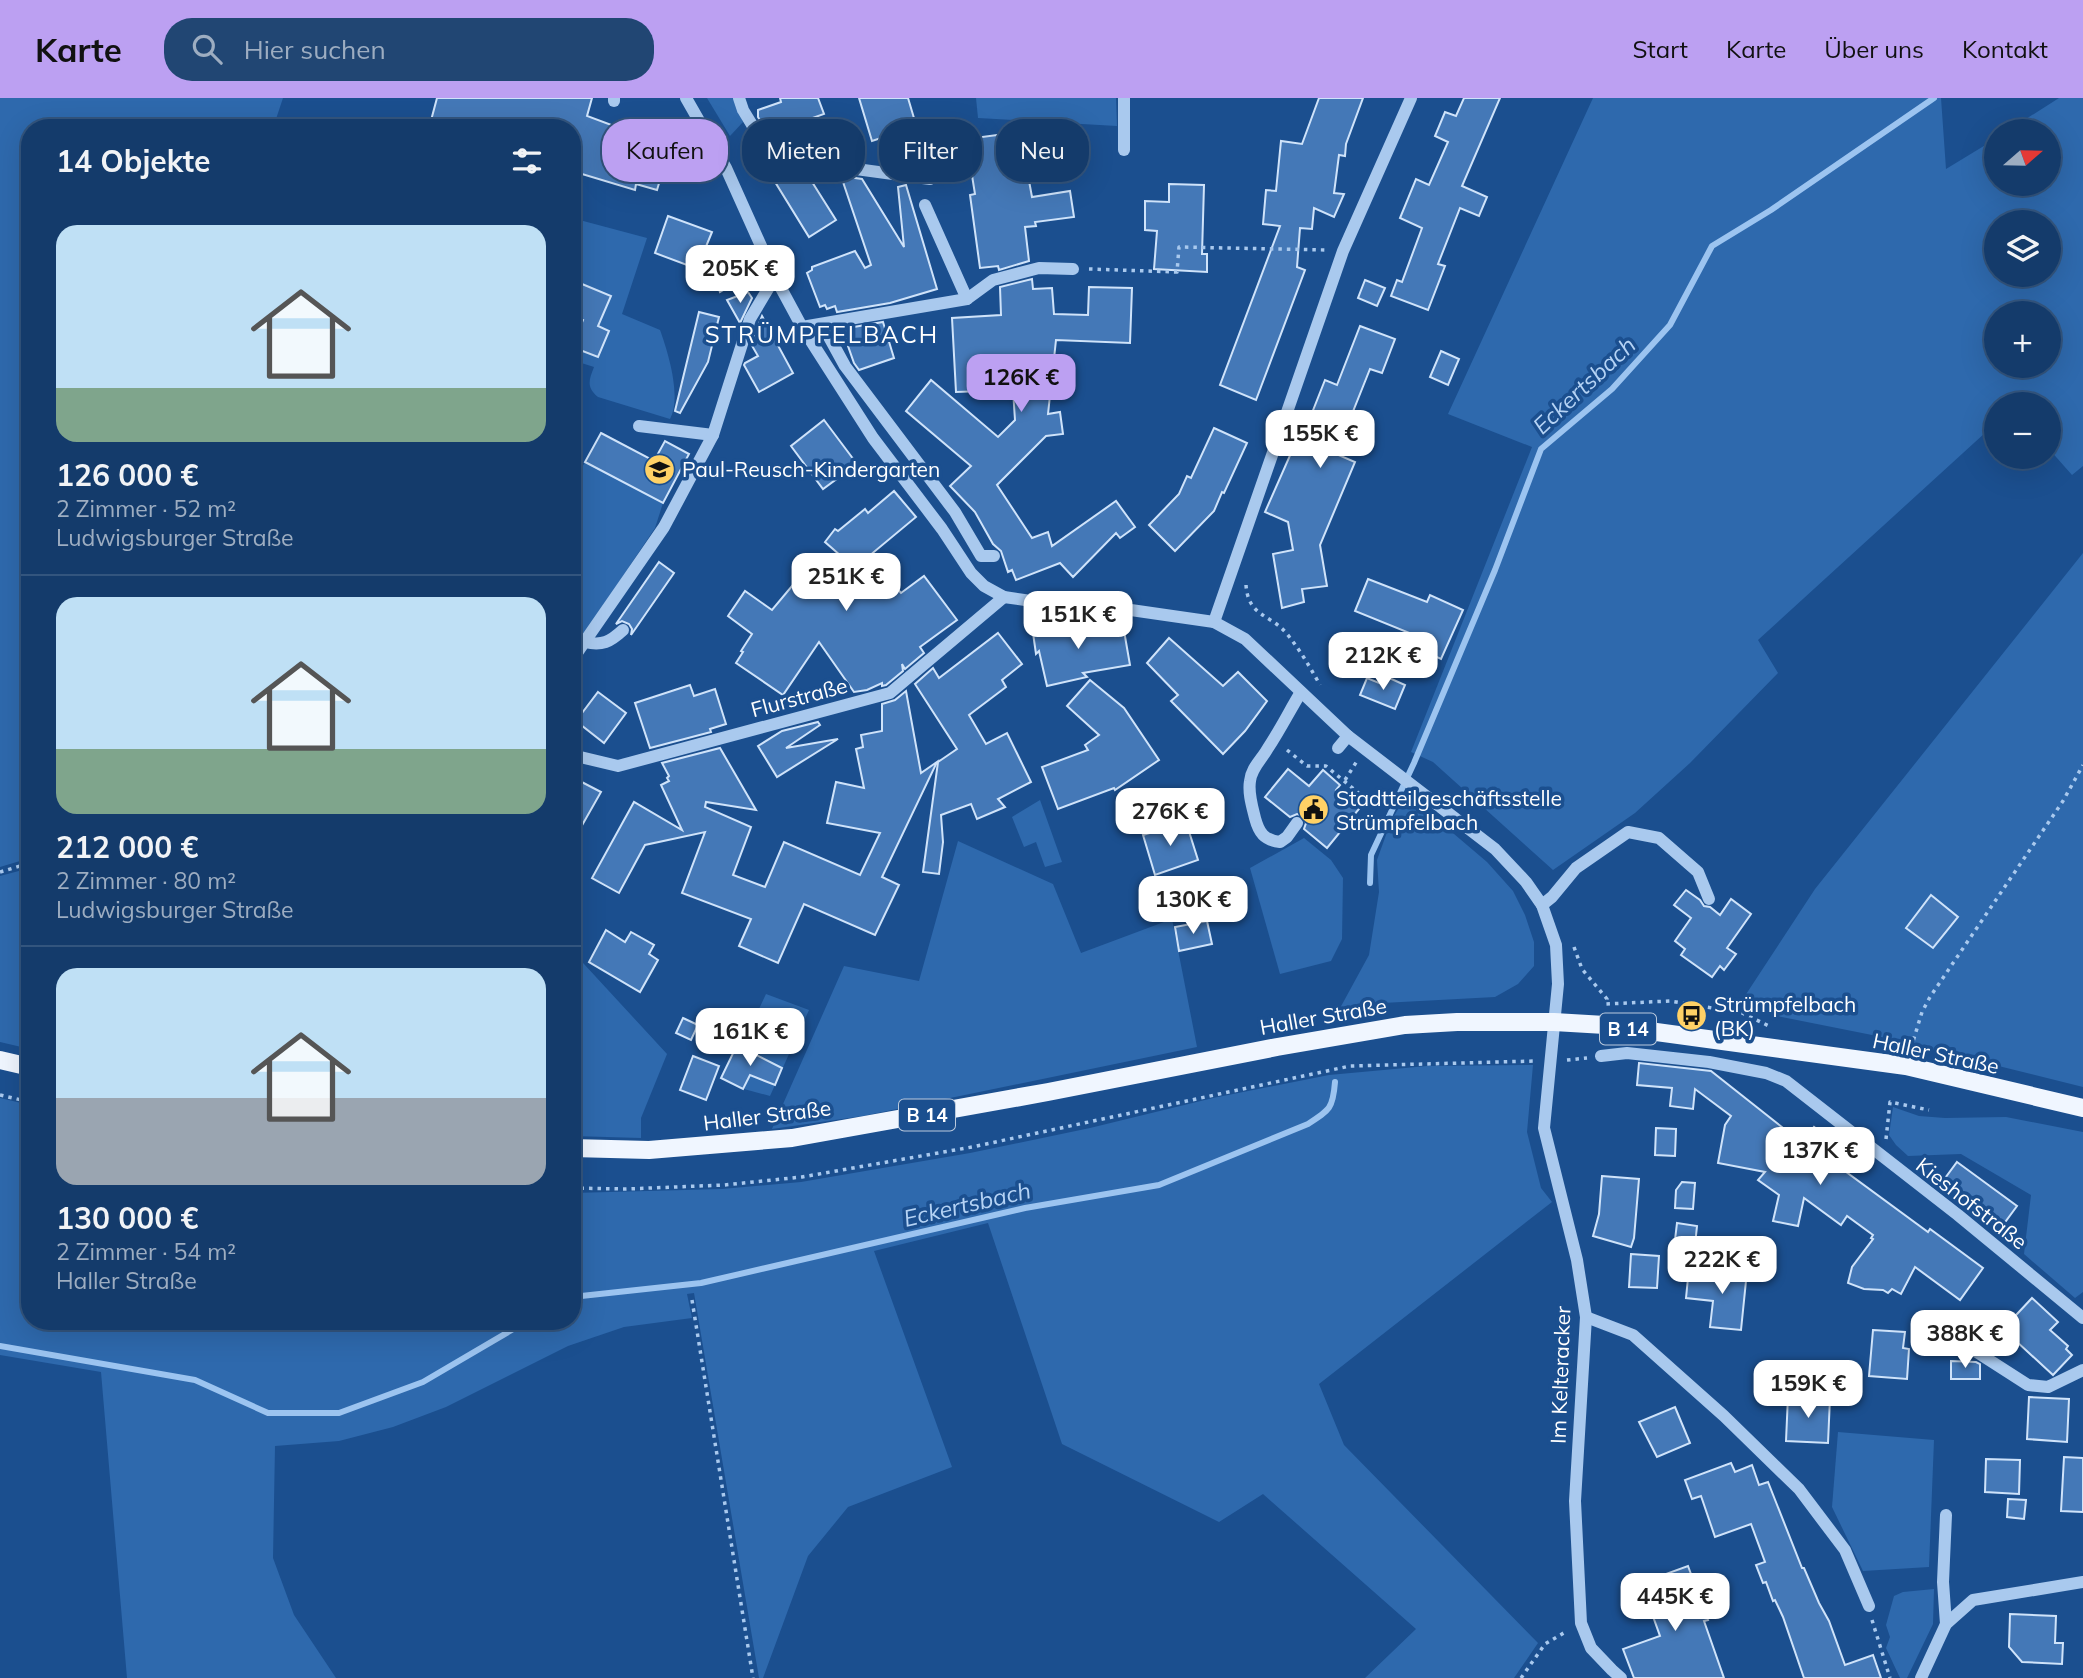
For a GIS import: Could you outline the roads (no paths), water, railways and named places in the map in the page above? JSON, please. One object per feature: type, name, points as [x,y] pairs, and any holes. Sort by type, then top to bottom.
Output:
[{"type":"main road","name":"Haller Straße","points":[[581,1148],[649,1150],[792,1138],[1023,1097],[1277,1047],[1405,1026],[1457,1022],[1554,1022],[1605,1026],[1906,1066],[2083,1108]]},
{"type":"main road","points":[[0,1060],[21,1065]]},
{"type":"street","points":[[686,98],[726,168],[775,277],[802,327],[873,438],[942,529],[971,573],[984,586],[1004,597],[1052,604],[1117,608],[1214,622],[1343,251],[1411,98]]},
{"type":"street","points":[[739,98],[760,138],[818,164],[879,172]]},
{"type":"street","points":[[1124,98],[1125,150]]},
{"type":"street","points":[[925,205],[967,299]]},
{"type":"street","points":[[802,327],[967,299],[993,280],[1039,268],[1073,269]]},
{"type":"street","points":[[581,648],[664,527],[713,435],[750,319],[775,277]]},
{"type":"street","points":[[822,324],[845,366],[955,512],[981,556],[994,556]]},
{"type":"street","points":[[639,426],[713,435]]},
{"type":"street","name":"Flurstraße","points":[[581,757],[618,766],[890,693],[1004,597]]},
{"type":"street","name":"Im Kelteracker","points":[[1214,622],[1245,639],[1348,736],[1495,849],[1526,882],[1542,905],[1556,945],[1558,984],[1544,1128],[1577,1260],[1586,1317],[1575,1501],[1581,1623],[1591,1648],[1621,1678]]},
{"type":"street","points":[[585,642],[604,644],[623,630]]},
{"type":"street","points":[[1297,823],[1280,842],[1270,841],[1262,836],[1248,802],[1250,777],[1301,692]]},
{"type":"street","points":[[1338,748],[1348,736]]},
{"type":"street","points":[[1542,905],[1576,868],[1628,832],[1658,838],[1698,872],[1709,899]]},
{"type":"street","name":"Kieshofstraße","points":[[1601,1056],[1627,1053],[1709,1062],[1766,1073],[1786,1081],[1958,1215],[2083,1318]]},
{"type":"street","points":[[1586,1317],[1633,1335],[1724,1416],[1799,1489],[1844,1550],[1869,1606]]},
{"type":"street","points":[[1951,1343],[1972,1349],[2028,1385],[2048,1387],[2083,1370]]},
{"type":"street","points":[[1946,1515],[1943,1582],[1946,1624]]},
{"type":"street","points":[[1921,1678],[1946,1624],[1973,1600],[2080,1579]]},
{"type":"waterway","name":"Eckertsbach","points":[[1370,883],[1371,855],[1414,763],[1495,570],[1541,449],[1612,389],[1670,325],[1712,246],[1771,210],[1934,98]]},
{"type":"waterway","name":"Eckertsbach","points":[[581,1296],[701,1283],[1025,1208],[1159,1185],[1308,1124],[1329,1108],[1335,1082]]},
{"type":"waterway","name":"Eckertsbach","points":[[0,1346],[195,1380],[268,1413],[339,1413],[423,1382],[512,1330]]},
{"type":"place","name":"Paul-Reusch-Kindergarten","points":[[659,469]]},
{"type":"place","name":"Stadtteilgeschäftsstelle Strümpfelbach","points":[[1313,810]]},
{"type":"place","name":"Strümpfelbach (BK)","points":[[1691,1016]]},
{"type":"district","name":"STRÜMPFELBACH","points":[[822,334]]}]
